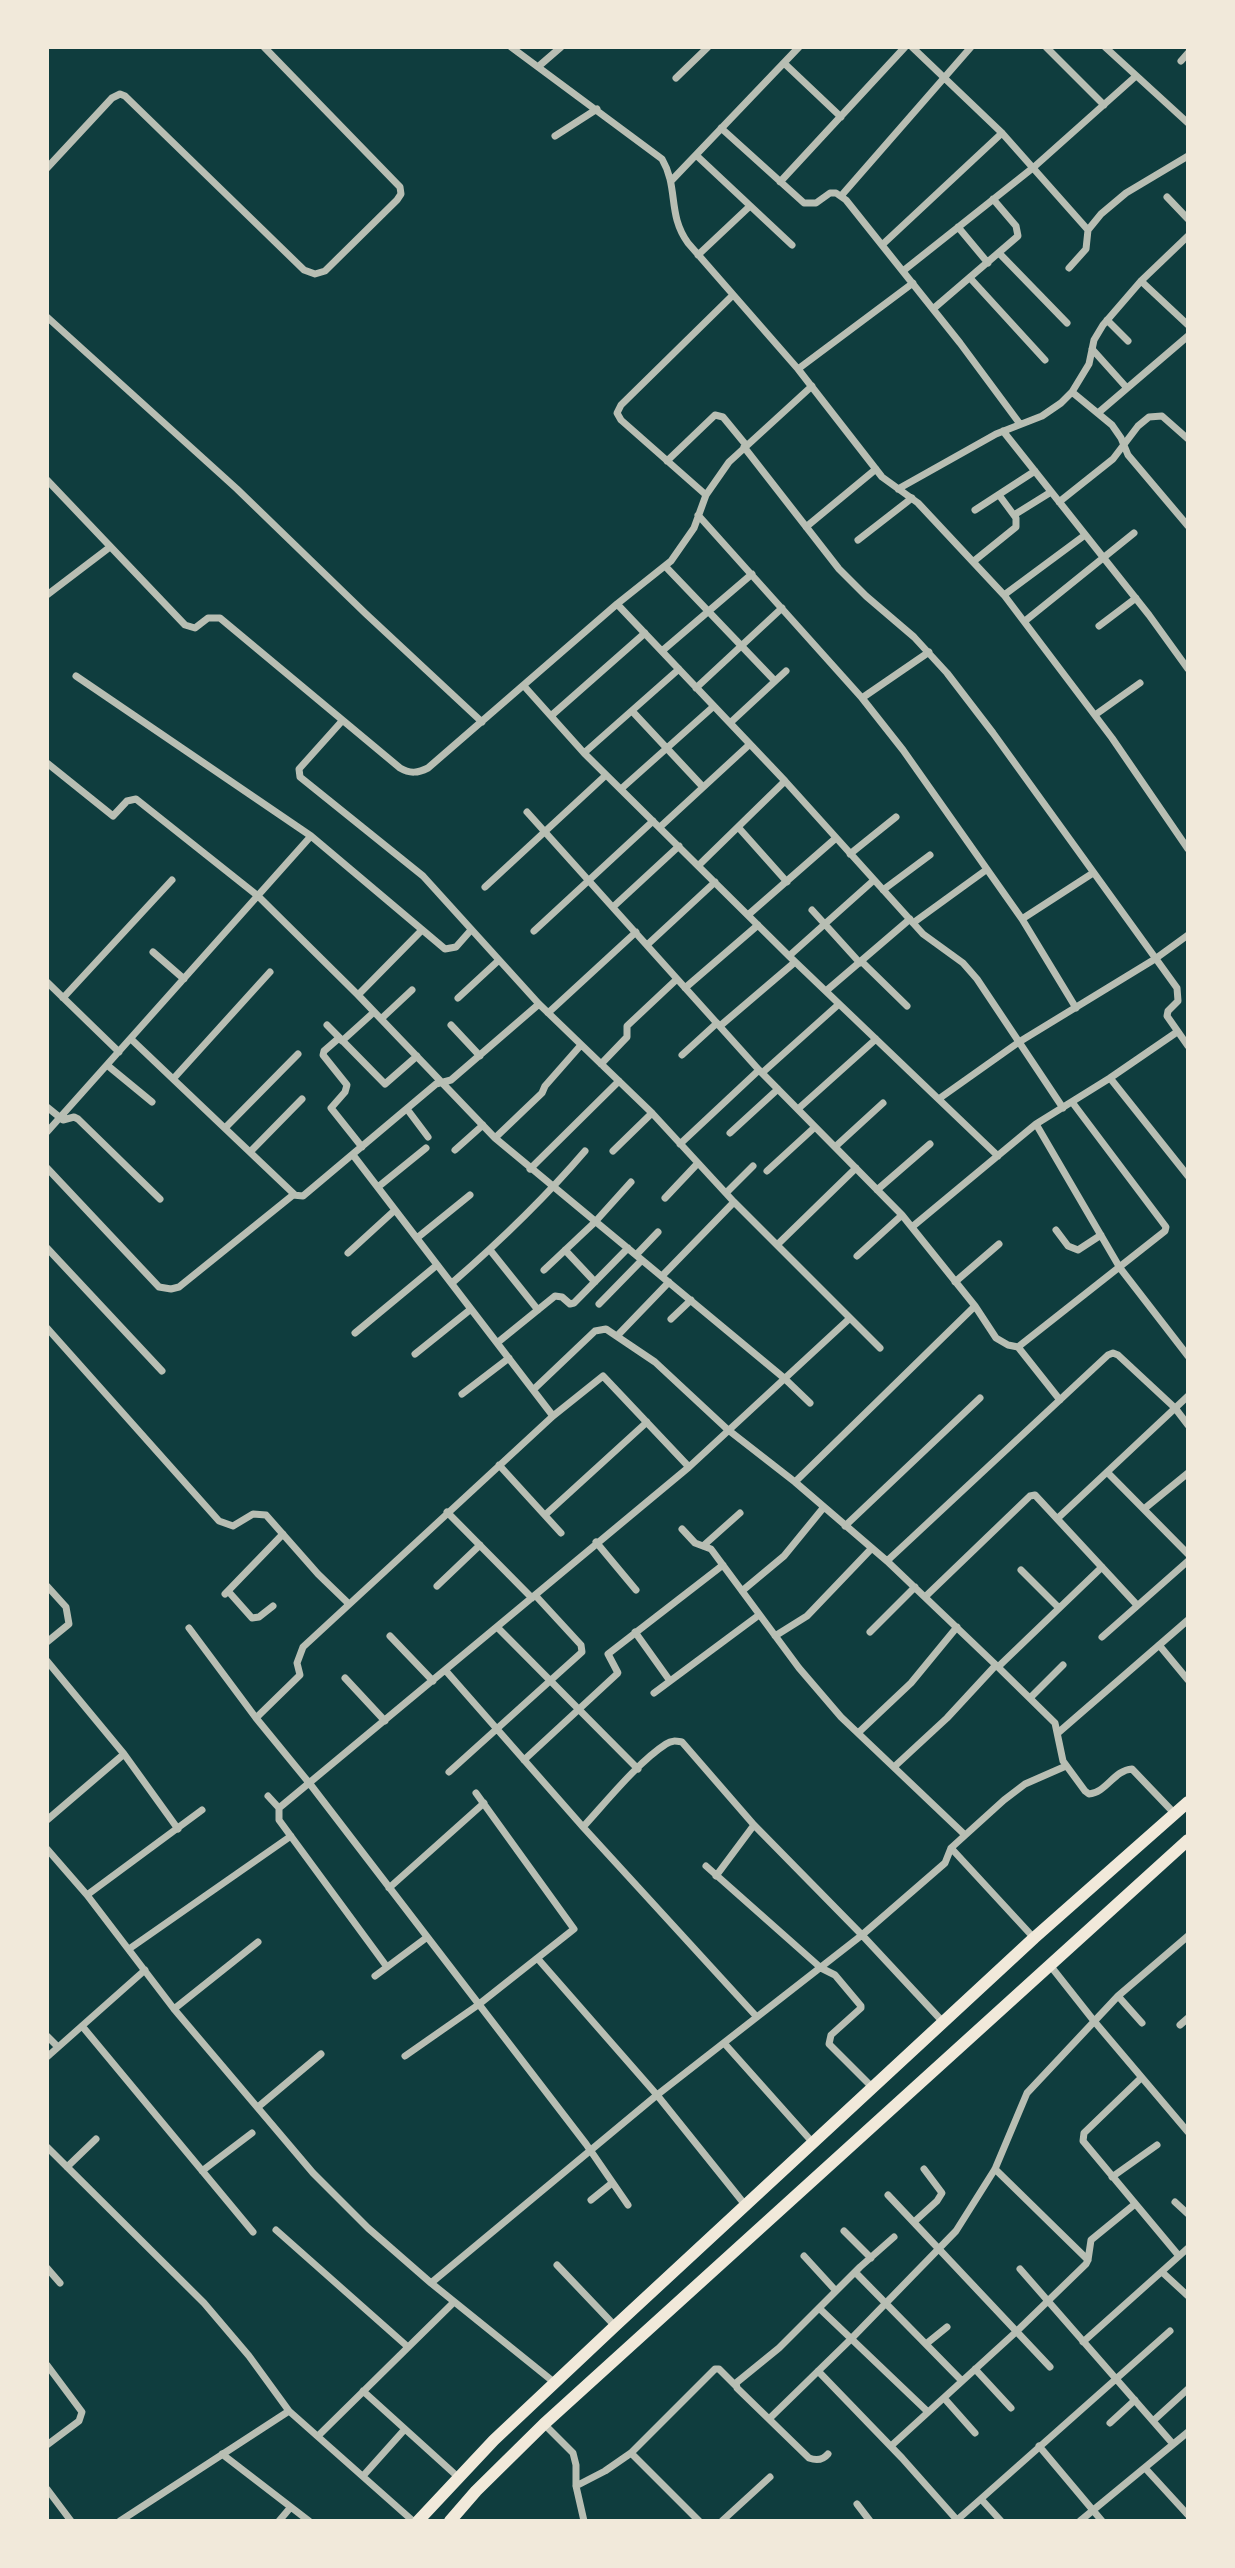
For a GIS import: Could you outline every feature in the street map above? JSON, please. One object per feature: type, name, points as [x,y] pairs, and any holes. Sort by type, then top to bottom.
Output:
[{"type":"main road","points":[[416,2521],[615,2326],[1034,1938],[1188,1802]]},
{"type":"main road","points":[[450,2521],[476,2491],[544,2424],[1188,1840]]},
{"type":"street","points":[[47,168],[112,98],[120,94],[304,270],[314,274],[325,271],[399,197],[401,190],[396,181],[264,47]]},
{"type":"street","points":[[511,47],[653,151],[668,170],[675,220],[680,232],[798,369],[876,469],[912,498],[1004,595],[1145,784],[1188,849]]},
{"type":"street","points":[[539,66],[561,47]]},
{"type":"street","points":[[671,181],[799,47]]},
{"type":"street","points":[[780,182],[905,47]]},
{"type":"street","points":[[912,47],[1034,167],[1088,230]]},
{"type":"street","points":[[841,196],[971,47]]},
{"type":"street","points":[[1046,47],[1104,105]]},
{"type":"street","points":[[1105,47],[1188,123]]},
{"type":"street","points":[[676,78],[705,48]]},
{"type":"street","points":[[1181,61],[1188,53]]},
{"type":"street","points":[[784,63],[841,117]]},
{"type":"street","points":[[903,271],[1034,167],[1136,76]]},
{"type":"street","points":[[555,136],[597,109]]},
{"type":"street","points":[[721,128],[804,203],[816,203],[824,194],[830,192],[841,196],[913,283],[1020,424]]},
{"type":"street","points":[[882,245],[1002,134]]},
{"type":"street","points":[[696,155],[792,245]]},
{"type":"street","points":[[1069,268],[1086,248],[1088,230],[1101,214],[1126,193],[1188,156]]},
{"type":"street","points":[[1167,197],[1188,219]]},
{"type":"street","points":[[933,309],[1017,239],[1019,234],[1016,226],[993,200]]},
{"type":"street","points":[[698,255],[750,206]]},
{"type":"street","points":[[958,227],[988,263]]},
{"type":"street","points":[[898,489],[1003,430],[1052,410],[1072,392],[1089,364],[1094,340],[1107,320],[1141,281],[1188,236]]},
{"type":"street","points":[[999,253],[1067,323]]},
{"type":"street","points":[[970,278],[1045,360]]},
{"type":"street","points":[[1141,281],[1188,325]]},
{"type":"street","points":[[798,369],[913,283]]},
{"type":"street","points":[[706,495],[621,420],[618,410],[733,295]]},
{"type":"street","points":[[47,317],[237,489],[482,722]]},
{"type":"street","points":[[1107,320],[1128,341]]},
{"type":"street","points":[[1098,412],[1188,336]]},
{"type":"street","points":[[1092,349],[1127,388]]},
{"type":"street","points":[[47,481],[185,625],[195,628],[208,618],[220,618],[400,768],[419,772],[428,768],[617,604],[666,566],[694,528],[706,495],[723,470],[745,446],[812,386]]},
{"type":"street","points":[[1072,392],[1117,431],[1128,455],[1188,526]]},
{"type":"street","points":[[667,461],[715,415],[723,416],[806,527],[852,583],[929,652],[993,733],[1177,988],[1179,996],[1176,1004]]},
{"type":"street","points":[[1059,502],[1108,463],[1138,426],[1149,417],[1158,415],[1169,421],[1188,439]]},
{"type":"street","points":[[1003,430],[1136,598],[1188,669]]},
{"type":"street","points":[[806,527],[876,469]]},
{"type":"street","points":[[975,510],[1035,471]]},
{"type":"street","points":[[1014,515],[1051,492]]},
{"type":"street","points":[[974,561],[1015,530],[1017,521],[999,495]]},
{"type":"street","points":[[858,540],[912,498]]},
{"type":"street","points":[[698,515],[862,698],[903,750],[1022,919],[1076,1008]]},
{"type":"street","points":[[1025,621],[1134,533]]},
{"type":"street","points":[[1004,595],[1085,535]]},
{"type":"street","points":[[47,595],[110,547]]},
{"type":"street","points":[[666,566],[775,681]]},
{"type":"street","points":[[662,651],[752,574]]},
{"type":"street","points":[[1099,626],[1136,598]]},
{"type":"street","points":[[617,604],[785,781],[911,921],[938,947],[964,963],[1063,1108]]},
{"type":"street","points":[[696,688],[782,608]]},
{"type":"street","points":[[552,715],[645,633]]},
{"type":"street","points":[[862,698],[929,652]]},
{"type":"street","points":[[584,753],[679,669]]},
{"type":"street","points":[[730,723],[786,671]]},
{"type":"street","points":[[76,676],[311,836],[447,950],[456,947],[471,930]]},
{"type":"street","points":[[1095,715],[1140,683]]},
{"type":"street","points":[[524,686],[606,775],[792,959],[998,1156]]},
{"type":"street","points":[[621,789],[713,706]]},
{"type":"street","points":[[632,711],[703,787]]},
{"type":"street","points":[[342,721],[299,769],[300,777],[423,876],[539,1004],[652,1113],[734,1202],[880,1348]]},
{"type":"street","points":[[534,931],[750,744]]},
{"type":"street","points":[[47,763],[113,816],[127,801],[136,799],[258,896],[382,1019],[495,1138],[784,1378],[810,1403]]},
{"type":"street","points":[[485,887],[606,775]]},
{"type":"street","points":[[699,865],[785,781]]},
{"type":"street","points":[[527,812],[761,1072],[902,1215],[975,1306],[996,1338],[1018,1347],[1060,1400]]},
{"type":"street","points":[[850,854],[896,817]]},
{"type":"street","points":[[738,827],[787,882]]},
{"type":"street","points":[[47,1132],[311,836]]},
{"type":"street","points":[[748,915],[836,838]]},
{"type":"street","points":[[613,907],[680,846]]},
{"type":"street","points":[[883,890],[930,855]]},
{"type":"street","points":[[826,991],[911,921],[986,870]]},
{"type":"street","points":[[1022,919],[1093,873]]},
{"type":"street","points":[[63,998],[172,880]]},
{"type":"street","points":[[682,1055],[792,959],[874,880]]},
{"type":"street","points":[[647,945],[715,882]]},
{"type":"street","points":[[812,910],[860,962],[907,1006]]},
{"type":"street","points":[[685,988],[758,925]]},
{"type":"street","points":[[358,995],[422,930]]},
{"type":"street","points":[[548,1013],[636,932]]},
{"type":"street","points":[[940,1098],[1019,1042],[1156,959],[1188,935]]},
{"type":"street","points":[[153,952],[184,979]]},
{"type":"street","points":[[458,998],[499,960]]},
{"type":"street","points":[[174,1078],[270,972]]},
{"type":"street","points":[[601,1064],[627,1037],[627,1026],[677,979]]},
{"type":"street","points":[[47,982],[119,1052]]},
{"type":"street","points":[[382,1019],[412,990]]},
{"type":"street","points":[[1188,996],[1168,1011],[1167,1016],[1188,1046]]},
{"type":"street","points":[[131,1039],[295,1195],[303,1196],[436,1084],[451,1080],[539,1004]]},
{"type":"street","points":[[680,1144],[839,1004]]},
{"type":"street","points":[[362,1147],[331,1108],[347,1088],[323,1055],[324,1051],[374,1012]]},
{"type":"street","points":[[327,1025],[385,1084],[416,1056]]},
{"type":"street","points":[[452,1025],[480,1056]]},
{"type":"street","points":[[912,1227],[1036,1124],[1177,1032]]},
{"type":"street","points":[[798,1109],[876,1039]]},
{"type":"street","points":[[495,1138],[542,1093],[581,1045]]},
{"type":"street","points":[[226,1127],[298,1054]]},
{"type":"street","points":[[107,1065],[152,1102]]},
{"type":"street","points":[[1110,1078],[1188,1175]]},
{"type":"street","points":[[530,1169],[618,1081]]},
{"type":"street","points":[[730,1133],[778,1089]]},
{"type":"street","points":[[251,1151],[302,1099]]},
{"type":"street","points":[[1018,1347],[1161,1237],[1166,1227],[1072,1102]]},
{"type":"street","points":[[835,1147],[883,1103]]},
{"type":"street","points":[[47,1107],[60,1118],[78,1119],[160,1199]]},
{"type":"street","points":[[407,1109],[428,1136]]},
{"type":"street","points":[[613,1151],[652,1113]]},
{"type":"street","points":[[1036,1124],[1120,1268],[1188,1356]]},
{"type":"street","points":[[455,1150],[483,1125]]},
{"type":"street","points":[[767,1171],[815,1127]]},
{"type":"street","points":[[877,1190],[930,1144]]},
{"type":"street","points":[[378,1187],[426,1148]]},
{"type":"street","points":[[452,1283],[491,1250],[553,1188],[585,1151]]},
{"type":"street","points":[[353,1155],[553,1416]]},
{"type":"street","points":[[665,1198],[698,1164]]},
{"type":"street","points":[[726,1193],[753,1166]]},
{"type":"street","points":[[47,1168],[159,1287],[171,1289],[187,1281],[295,1195]]},
{"type":"street","points":[[777,1245],[856,1168]]},
{"type":"street","points":[[544,1270],[595,1222],[631,1182]]},
{"type":"street","points":[[417,1238],[470,1195]]},
{"type":"street","points":[[662,1276],[734,1202]]},
{"type":"street","points":[[348,1253],[395,1210]]},
{"type":"street","points":[[857,1256],[902,1215]]},
{"type":"street","points":[[1056,1230],[1068,1246],[1078,1250],[1101,1234]]},
{"type":"street","points":[[599,1304],[658,1232]]},
{"type":"street","points":[[956,1282],[999,1244]]},
{"type":"street","points":[[47,1248],[162,1371]]},
{"type":"street","points":[[497,1343],[558,1295],[567,1303],[574,1303],[628,1248]]},
{"type":"street","points":[[491,1250],[538,1310]]},
{"type":"street","points":[[565,1250],[595,1282]]},
{"type":"street","points":[[355,1333],[437,1265]]},
{"type":"street","points":[[617,1336],[669,1282]]},
{"type":"street","points":[[671,1319],[691,1300]]},
{"type":"street","points":[[794,1482],[975,1306]]},
{"type":"street","points":[[415,1354],[471,1309]]},
{"type":"street","points":[[279,1808],[689,1467],[849,1319]]},
{"type":"street","points":[[47,1328],[219,1521],[233,1526],[253,1514],[263,1514],[349,1604]]},
{"type":"street","points":[[533,1390],[595,1331],[606,1329],[617,1336],[655,1362],[727,1429],[887,1561],[957,1627],[1055,1723],[1059,1732],[1059,1752],[1085,1791],[1092,1794],[1122,1770],[1132,1769],[1175,1814]]},
{"type":"street","points":[[887,1561],[1108,1355],[1118,1355],[1175,1408],[1188,1425]]},
{"type":"street","points":[[462,1394],[509,1358]]},
{"type":"street","points":[[256,1718],[300,1676],[297,1663],[303,1647],[553,1416],[603,1376],[689,1467]]},
{"type":"street","points":[[1058,1518],[1188,1396]]},
{"type":"street","points":[[845,1526],[980,1398]]},
{"type":"street","points":[[545,1516],[647,1422]]},
{"type":"street","points":[[499,1465],[561,1533]]},
{"type":"street","points":[[1107,1472],[1188,1554]]},
{"type":"street","points":[[1144,1509],[1188,1473]]},
{"type":"street","points":[[925,1597],[1030,1496],[1035,1495],[1137,1605]]},
{"type":"street","points":[[742,1591],[784,1556],[824,1507]]},
{"type":"street","points":[[447,1512],[582,1648],[580,1653],[449,1772]]},
{"type":"street","points":[[703,1546],[740,1513]]},
{"type":"street","points":[[682,1529],[695,1543],[711,1549],[775,1636],[841,1717],[965,1835]]},
{"type":"street","points":[[273,1606],[262,1615],[252,1618],[227,1592],[283,1534]]},
{"type":"street","points":[[596,1542],[636,1590]]},
{"type":"street","points":[[437,1586],[480,1545]]},
{"type":"street","points":[[775,1636],[807,1616],[872,1548]]},
{"type":"street","points":[[1102,1637],[1188,1561]]},
{"type":"street","points":[[524,1760],[619,1672],[607,1657],[609,1653],[723,1565]]},
{"type":"street","points":[[894,1767],[1102,1567]]},
{"type":"street","points":[[1021,1570],[1059,1608]]},
{"type":"street","points":[[47,1586],[66,1607],[69,1624],[47,1642]]},
{"type":"street","points":[[870,1632],[915,1587]]},
{"type":"street","points":[[654,1693],[759,1615]]},
{"type":"street","points":[[1059,1732],[1188,1620]]},
{"type":"street","points":[[497,1627],[638,1769]]},
{"type":"street","points":[[858,1732],[911,1683],[957,1627]]},
{"type":"street","points":[[189,1628],[628,2205]]},
{"type":"street","points":[[635,1632],[670,1681]]},
{"type":"street","points":[[390,1636],[433,1681]]},
{"type":"street","points":[[1159,1644],[1188,1680]]},
{"type":"street","points":[[47,1661],[124,1754],[178,1829]]},
{"type":"street","points":[[1030,1698],[1063,1665]]},
{"type":"street","points":[[446,1671],[583,1827],[757,2016]]},
{"type":"street","points":[[345,1678],[385,1721]]},
{"type":"street","points":[[583,1827],[638,1769],[667,1743],[682,1742],[754,1825],[943,2022]]},
{"type":"street","points":[[47,1820],[124,1754]]},
{"type":"street","points":[[431,2283],[656,2095],[862,1935],[945,1863],[951,1848],[1004,1800],[1025,1784],[1066,1766]]},
{"type":"street","points":[[405,2056],[478,2005],[574,1928],[476,1793]]},
{"type":"street","points":[[268,1797],[279,1808],[279,1820],[387,1967]]},
{"type":"street","points":[[389,1888],[484,1803]]},
{"type":"street","points":[[88,1895],[202,1810]]},
{"type":"street","points":[[716,1876],[754,1825]]},
{"type":"street","points":[[128,1949],[291,1836]]},
{"type":"street","points":[[951,1848],[1034,1938]]},
{"type":"street","points":[[47,1849],[88,1895],[174,2009],[313,2173],[368,2228],[431,2283],[555,2383]]},
{"type":"street","points":[[706,1867],[821,1968],[835,1975],[862,2007],[831,2035],[830,2043],[873,2089]]},
{"type":"street","points":[[769,2419],[940,2249],[972,2209],[995,2169],[1027,2094],[1118,1996],[1188,1936]]},
{"type":"street","points":[[375,1976],[426,1937]]},
{"type":"street","points":[[174,2009],[258,1942]]},
{"type":"street","points":[[538,1959],[656,2095],[746,2206]]},
{"type":"street","points":[[1049,1964],[1188,2132]]},
{"type":"street","points":[[47,2057],[145,1970]]},
{"type":"street","points":[[1118,1996],[1142,2023]]},
{"type":"street","points":[[1180,2025],[1188,2018]]},
{"type":"street","points":[[82,2026],[253,2232]]},
{"type":"street","points":[[47,2036],[58,2047]]},
{"type":"street","points":[[724,2043],[814,2144]]},
{"type":"street","points":[[258,2107],[321,2054]]},
{"type":"street","points":[[1141,2078],[1084,2133],[1083,2141],[1179,2256]]},
{"type":"street","points":[[202,2171],[251,2133]]},
{"type":"street","points":[[67,2167],[96,2139]]},
{"type":"street","points":[[1112,2177],[1157,2145]]},
{"type":"street","points":[[47,2147],[204,2303],[249,2356],[289,2411],[416,2521]]},
{"type":"street","points":[[914,2222],[942,2193],[924,2169]]},
{"type":"street","points":[[995,2169],[1088,2260]]},
{"type":"street","points":[[591,2200],[612,2183]]},
{"type":"street","points":[[888,2195],[1051,2367]]},
{"type":"street","points":[[1175,2202],[1188,2214]]},
{"type":"street","points":[[891,2446],[1017,2331],[1088,2260],[1091,2240],[1135,2204]]},
{"type":"street","points":[[276,2230],[408,2347]]},
{"type":"street","points":[[844,2231],[871,2258]]},
{"type":"street","points":[[736,2386],[738,2380],[779,2348],[894,2237]]},
{"type":"street","points":[[1083,2342],[1188,2248]]},
{"type":"street","points":[[804,2256],[836,2291]]},
{"type":"street","points":[[557,2264],[615,2326]]},
{"type":"street","points":[[47,2268],[60,2283]]},
{"type":"street","points":[[1020,2269],[1173,2444]]},
{"type":"street","points":[[855,2272],[962,2381]]},
{"type":"street","points":[[1162,2272],[1188,2296]]},
{"type":"street","points":[[318,2436],[454,2302]]},
{"type":"street","points":[[819,2308],[928,2412]]},
{"type":"street","points":[[926,2344],[947,2327]]},
{"type":"street","points":[[818,2371],[891,2446],[956,2520],[1170,2331]]},
{"type":"street","points":[[47,2365],[82,2412],[79,2421],[47,2445]]},
{"type":"street","points":[[576,2486],[631,2453],[715,2369],[719,2369],[809,2458],[816,2461],[828,2454]]},
{"type":"street","points":[[975,2369],[1011,2408]]},
{"type":"street","points":[[1153,2421],[1188,2389]]},
{"type":"street","points":[[363,2391],[458,2477]]},
{"type":"street","points":[[944,2398],[975,2433]]},
{"type":"street","points":[[1110,2423],[1135,2400]]},
{"type":"street","points":[[120,2521],[289,2411]]},
{"type":"street","points":[[544,2424],[573,2454],[576,2486],[584,2521]]},
{"type":"street","points":[[363,2476],[405,2429]]},
{"type":"street","points":[[1080,2521],[1188,2432]]},
{"type":"street","points":[[1039,2446],[1102,2521]]},
{"type":"street","points":[[631,2453],[699,2521]]},
{"type":"street","points":[[222,2454],[309,2521]]},
{"type":"street","points":[[1145,2468],[1188,2515]]},
{"type":"street","points":[[722,2521],[770,2477]]},
{"type":"street","points":[[47,2489],[71,2521]]},
{"type":"street","points":[[981,2499],[1001,2521]]},
{"type":"street","points":[[858,2504],[870,2521]]},
{"type":"street","points":[[279,2521],[290,2508]]}]
